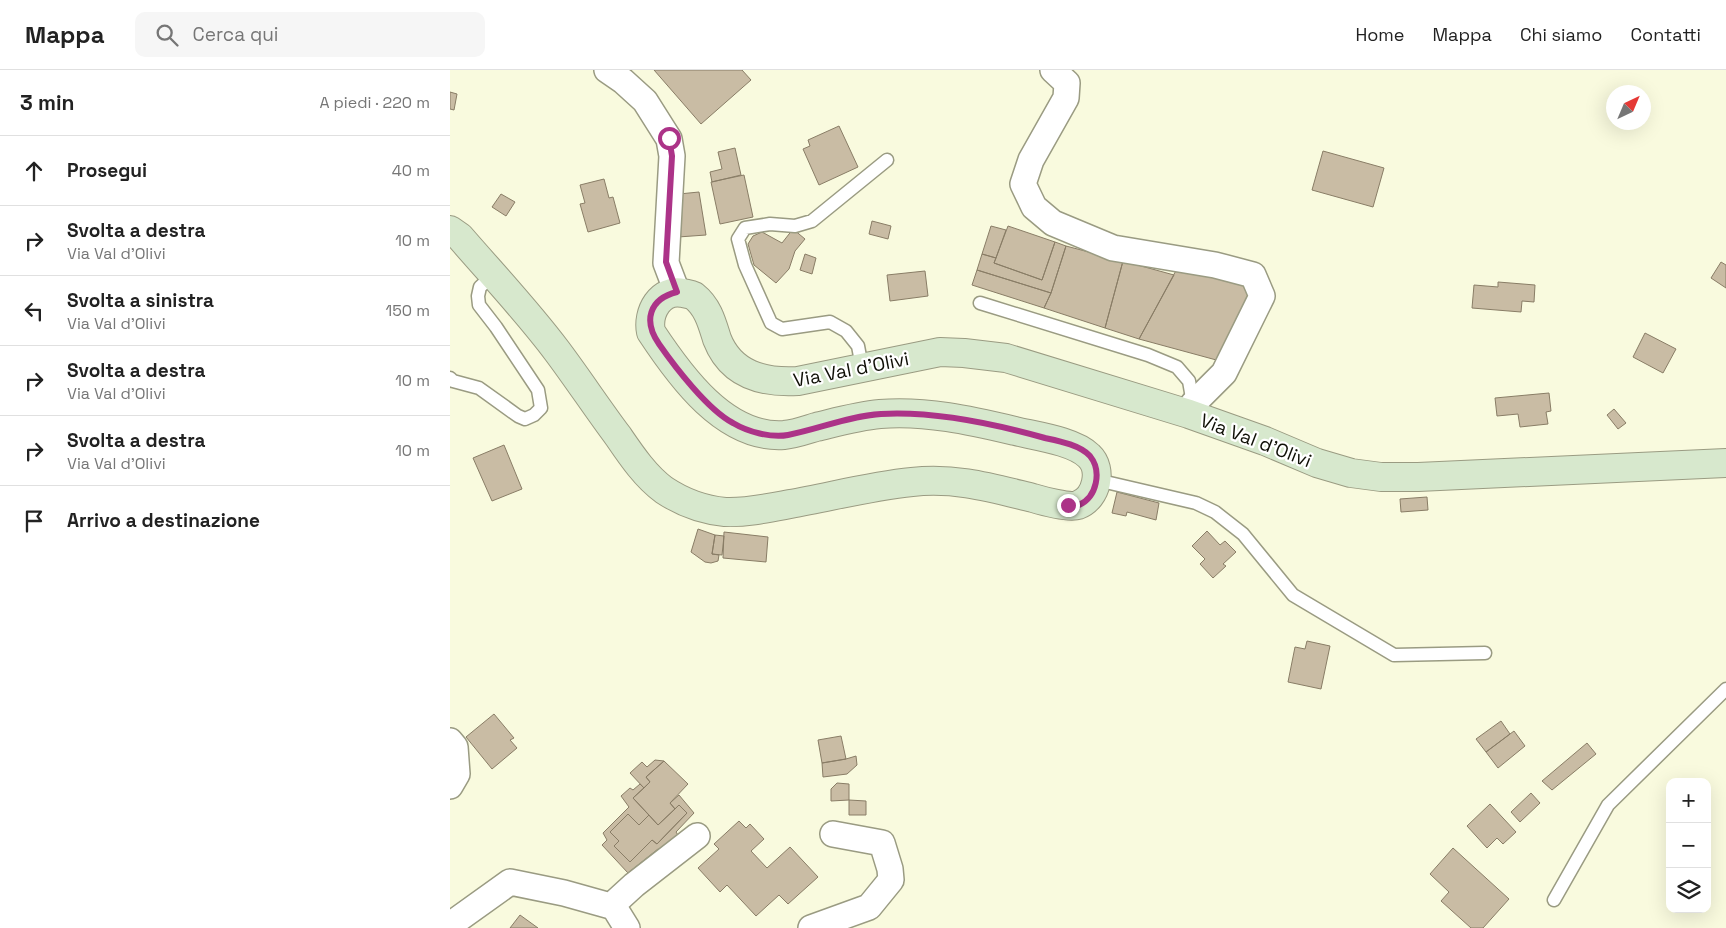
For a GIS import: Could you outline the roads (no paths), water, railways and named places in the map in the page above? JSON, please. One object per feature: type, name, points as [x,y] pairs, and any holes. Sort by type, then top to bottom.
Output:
[{"type":"street","points":[[450,230],[460,237],[555,349],[640,467],[664,490],[694,506],[727,512],[768,508],[913,481],[962,481],[1068,505],[1078,505],[1092,494],[1097,480],[1096,467],[1089,456],[1074,446],[1044,437],[933,415],[902,413],[878,414],[844,420],[786,435],[768,434],[732,423],[713,407],[689,382],[651,332],[649,323],[652,309],[658,302],[668,294],[677,292],[666,262],[672,156],[669,138],[645,101],[623,81],[607,70]]},
{"type":"street","points":[[1053,70],[1067,83],[1066,98],[1031,160],[1023,184],[1034,207],[1053,223],[1113,248],[1215,265],[1253,275],[1262,296],[1224,373],[1191,409]]},
{"type":"street","name":"Via Val d'Olivi","points":[[677,292],[692,295],[702,303],[710,315],[718,342],[728,356],[742,370],[759,379],[778,382],[798,381],[940,352],[964,353],[1006,358],[1191,409],[1317,463],[1351,473],[1381,477],[1418,477],[1726,464]]},
{"type":"street","points":[[450,741],[456,747],[457,774],[450,786]]},
{"type":"street","points":[[811,928],[869,907],[891,880],[890,869],[882,843],[833,834]]},
{"type":"street","points":[[611,906],[634,885],[697,836]]},
{"type":"street","points":[[450,925],[510,882],[564,893],[614,907],[627,928]]},
{"type":"lane","points":[[862,367],[858,346],[846,331],[830,322],[782,329],[771,323],[745,265],[738,239],[745,228],[770,224],[795,226],[812,221],[887,160]]},
{"type":"lane","points":[[450,378],[479,388],[525,419],[534,415],[541,408],[538,390],[479,305],[480,287],[493,275]]},
{"type":"lane","points":[[980,303],[1148,355],[1177,367],[1189,381],[1191,409]]},
{"type":"lane","points":[[1097,480],[1196,503],[1215,512],[1244,534],[1293,595],[1394,655],[1485,653]]},
{"type":"lane","points":[[1554,900],[1608,805],[1726,689]]}]
